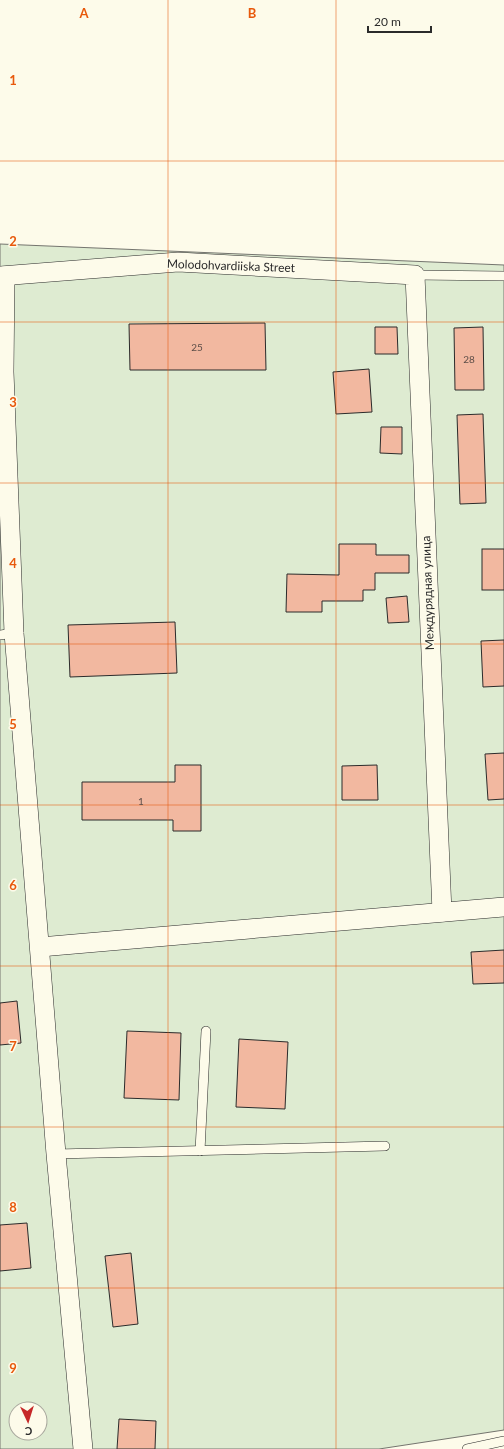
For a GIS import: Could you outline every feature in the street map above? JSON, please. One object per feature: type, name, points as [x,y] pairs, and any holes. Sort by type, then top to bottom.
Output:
[{"type":"street","name":"Molodohvardiiska Street","points":[[3,276],[178,262],[415,275]]},
{"type":"street","name":"Междурядная улица","points":[[415,275],[442,912]]},
{"type":"street","points":[[3,276],[7,634],[40,947],[56,1154],[83,1449]]},
{"type":"street","points":[[40,947],[504,907]]},
{"type":"lane","points":[[415,275],[504,276]]},
{"type":"lane","points":[[200,1151],[206,1031]]},
{"type":"lane","points":[[56,1154],[385,1146]]},
{"type":"lane","points":[[467,1449],[504,1441]]},
{"type":"green space","points":[[0,244],[504,265],[504,1430],[379,1449],[0,1449]]},
{"type":"building","points":[[265,323],[266,370],[130,370],[129,324]]},
{"type":"building","points":[[375,327],[397,327],[398,354],[375,354]]},
{"type":"building","points":[[483,327],[484,390],[455,390],[454,328]]},
{"type":"building","points":[[369,369],[372,412],[336,414],[333,372]]},
{"type":"building","points":[[483,414],[486,503],[460,504],[457,415]]},
{"type":"building","points":[[381,427],[402,427],[402,454],[380,453]]},
{"type":"building","points":[[339,544],[376,544],[376,555],[409,555],[409,573],[375,573],[375,590],[363,590],[363,601],[322,601],[322,612],[286,612],[287,574],[339,575]]},
{"type":"building","points":[[482,549],[504,549],[504,590],[482,590]]},
{"type":"building","points":[[407,596],[409,622],[388,623],[386,598]]},
{"type":"building","points":[[175,622],[177,673],[70,677],[68,625]]},
{"type":"building","points":[[504,640],[504,686],[483,687],[481,641]]},
{"type":"building","points":[[504,753],[504,799],[488,800],[485,754]]},
{"type":"building","points":[[175,765],[201,765],[201,831],[173,831],[173,820],[82,820],[82,782],[175,782]]},
{"type":"building","points":[[377,765],[378,800],[342,800],[342,766]]},
{"type":"building","points":[[504,950],[504,983],[473,984],[471,952]]},
{"type":"building","points":[[17,1001],[21,1043],[0,1045],[0,1003]]},
{"type":"building","points":[[127,1031],[181,1033],[179,1100],[124,1098]]},
{"type":"building","points":[[239,1039],[288,1042],[285,1109],[236,1107]]},
{"type":"building","points":[[27,1223],[31,1268],[0,1271],[0,1225]]},
{"type":"building","points":[[131,1253],[138,1324],[113,1327],[105,1256]]},
{"type":"building","points":[[119,1419],[156,1421],[155,1449],[117,1449]]}]
